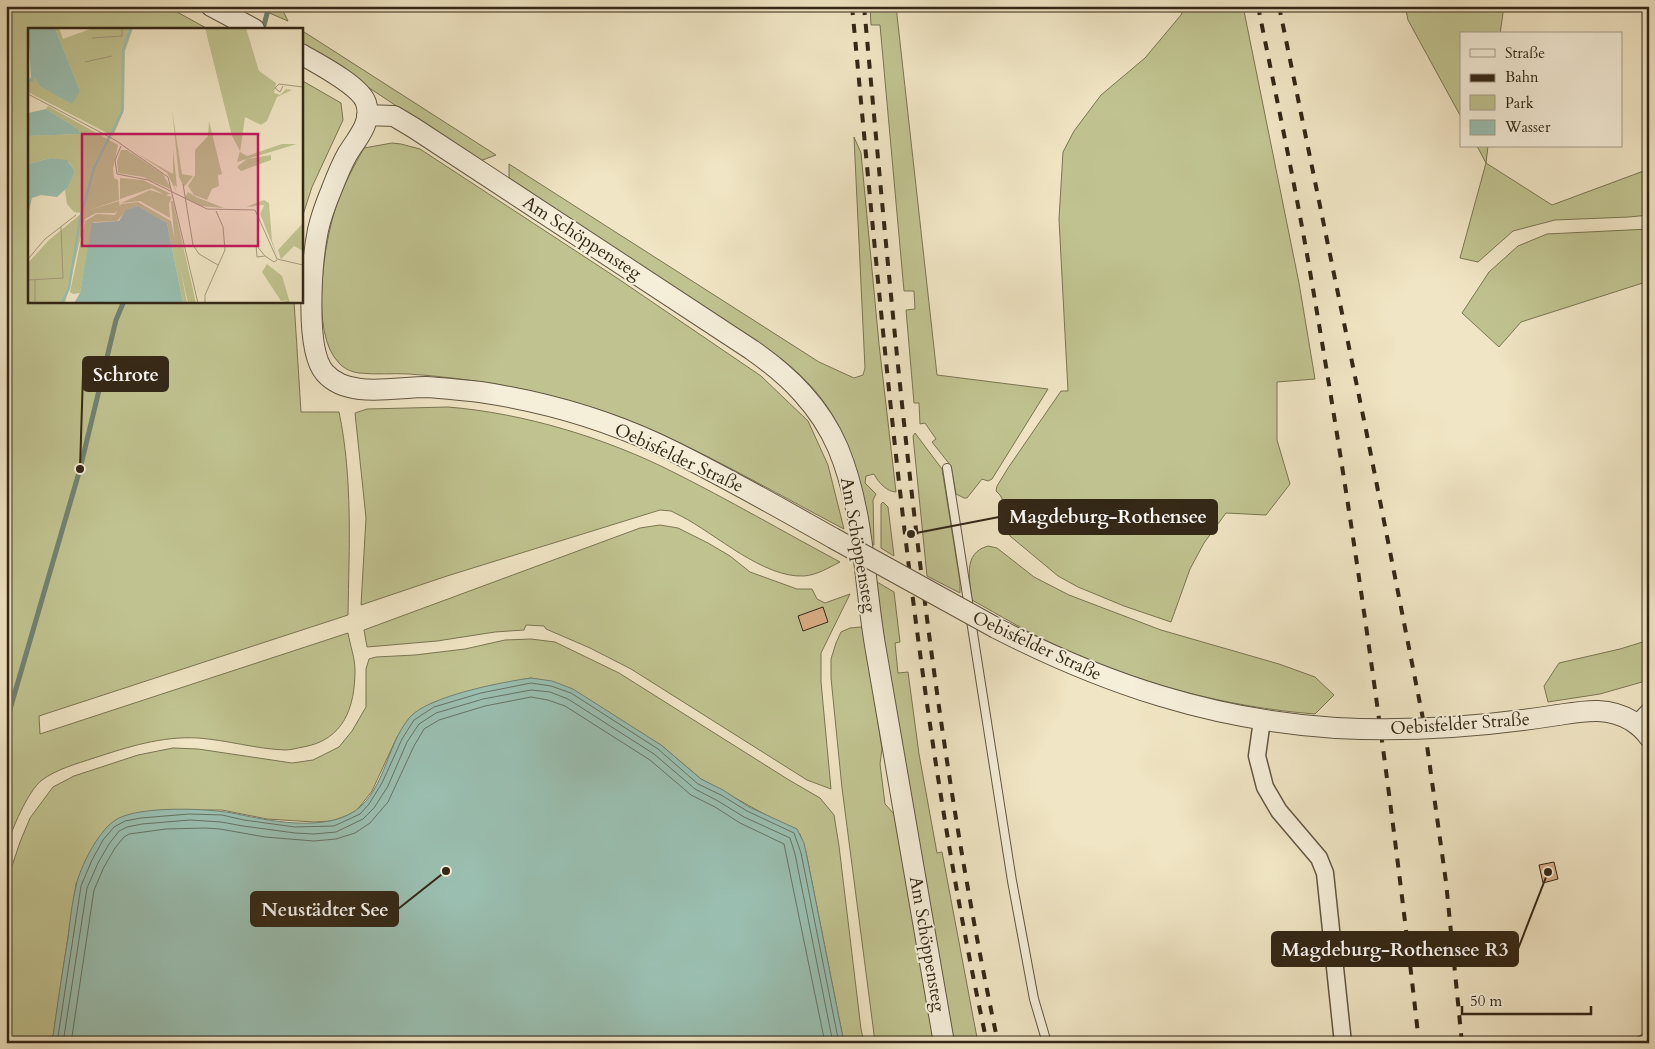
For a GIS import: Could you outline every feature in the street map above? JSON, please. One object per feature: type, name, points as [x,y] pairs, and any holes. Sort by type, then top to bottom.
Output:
[{"type":"street","points":[[211,6],[248,25]]},
{"type":"street","points":[[302,55],[356,90],[364,99],[368,115]]},
{"type":"street","name":"Oebisfelder Straße","points":[[368,115],[330,191],[316,245],[312,287],[314,345],[318,363],[330,379],[358,389],[426,388],[480,392],[543,405],[581,416],[658,444],[702,466],[996,628],[1057,659],[1127,686],[1175,701],[1262,720],[1336,728],[1431,730],[1502,724],[1593,710],[1608,711],[1624,716],[1646,733],[1649,738]]},
{"type":"street","name":"Am Schöppensteg","points":[[368,115],[394,116],[414,128],[752,350],[778,369],[796,386],[813,405],[828,427],[844,464],[857,515],[871,621],[944,1043]]},
{"type":"street","points":[[1262,720],[1257,760],[1264,787],[1279,811],[1319,858],[1325,873],[1343,1043]]},
{"type":"lane","points":[[947,468],[1014,891],[1032,992],[1047,1043]]},
{"type":"lane","points":[[1633,722],[1649,705]]},
{"type":"lane","points":[[1636,1043],[1649,1036]]},
{"type":"green space","points":[[6,6],[166,6],[206,28],[28,28],[28,302],[294,302],[301,412],[339,412],[348,488],[348,615],[39,716],[40,734],[348,633],[355,670],[353,697],[344,720],[337,729],[317,743],[303,747],[285,750],[209,739],[171,739],[132,746],[67,767],[42,780],[36,786],[21,812],[6,847],[6,745],[11,744],[6,743]]},
{"type":"green space","points":[[253,6],[283,6],[282,9],[288,21]]},
{"type":"green space","points":[[870,6],[896,6],[937,375],[1048,389],[992,479],[988,481],[982,479],[967,498],[956,494],[951,466],[932,442],[936,439],[925,423],[920,424],[919,403],[914,403],[906,310],[915,309],[914,291],[904,291],[880,25],[871,25]]},
{"type":"green space","points":[[1185,6],[1243,6],[1299,283],[1315,379],[1277,382],[1277,440],[1290,484],[1266,515],[1226,513],[1204,543],[1190,569],[1171,622],[1124,606],[1078,587],[1058,576],[1010,536],[1003,523],[1007,508],[996,491],[1008,468],[1061,391],[1068,391],[1059,219],[1063,152],[1074,131],[1101,95],[1145,58],[1181,15]]},
{"type":"green space","points":[[1405,6],[1504,6],[1500,32],[1460,32],[1460,115],[1408,20]]},
{"type":"green space","points":[[302,31],[496,155],[480,161],[302,44]]},
{"type":"green space","points":[[302,81],[341,103],[343,120],[312,187],[302,218]]},
{"type":"green space","points":[[854,137],[861,153],[879,344],[896,492],[883,486],[874,474],[866,476],[865,483],[876,494],[873,500],[874,545],[867,541],[855,472],[845,440],[828,408],[815,390],[800,375],[768,349],[509,180],[509,164],[819,362],[854,378],[863,375],[865,368]]},
{"type":"green space","points":[[392,143],[420,149],[617,278],[761,376],[808,421],[828,465],[844,529],[683,444],[601,410],[541,393],[501,385],[421,375],[359,373],[348,370],[341,365],[330,349],[324,331],[322,309],[324,263],[332,220],[343,189],[364,148]]},
{"type":"green space","points":[[1478,148],[1488,148],[1486,163]]},
{"type":"green space","points":[[1486,163],[1552,205],[1649,169],[1649,215],[1555,220],[1513,231],[1478,262],[1460,258]]},
{"type":"green space","points":[[1649,229],[1649,281],[1521,322],[1499,347],[1462,313],[1489,272],[1518,246],[1547,234]]},
{"type":"green space","points":[[448,407],[476,410],[534,421],[620,448],[694,483],[840,562],[813,574],[804,576],[788,575],[756,563],[681,516],[671,511],[660,510],[447,576],[361,605],[366,518],[355,413],[367,409]]},
{"type":"green space","points":[[915,433],[942,469],[960,582],[960,593],[927,576],[913,436]]},
{"type":"green space","points":[[883,502],[888,507],[894,556],[881,548],[881,504]]},
{"type":"green space","points":[[660,525],[678,528],[708,543],[730,556],[750,572],[797,589],[812,589],[817,599],[825,603],[850,594],[821,653],[821,682],[831,789],[807,780],[631,669],[590,648],[546,629],[544,626],[526,625],[524,630],[495,632],[437,641],[367,647],[364,630],[640,528]]},
{"type":"green space","points":[[988,546],[997,548],[1034,577],[1069,595],[1161,630],[1279,664],[1315,677],[1334,695],[1315,714],[1281,711],[1248,706],[1182,691],[1149,682],[1086,659],[1034,635],[972,600],[969,576],[971,561],[974,555]]},
{"type":"green space","points":[[872,579],[894,592],[900,642],[895,643],[898,673],[908,672],[919,754],[937,853],[942,852],[978,1043],[953,1043],[918,857],[904,755]]},
{"type":"green space","points":[[861,627],[864,631],[882,749],[880,764],[885,804],[894,814],[937,1043],[875,1042],[842,788],[831,678],[831,659],[841,632],[850,628]]},
{"type":"green space","points":[[531,639],[555,642],[619,673],[820,798],[834,815],[864,1043],[844,1043],[806,852],[800,834],[701,779],[661,745],[531,678],[480,688],[432,703],[410,717],[397,737],[372,791],[357,810],[332,821],[314,822],[267,819],[222,810],[164,810],[140,813],[107,827],[87,858],[76,884],[52,1043],[6,1043],[6,884],[30,818],[53,787],[74,776],[138,755],[173,748],[198,749],[292,763],[313,760],[339,747],[352,731],[366,707],[366,669],[369,659],[465,649],[505,640]]},
{"type":"green space","points":[[1649,640],[1649,680],[1600,694],[1548,702],[1544,686],[1559,663],[1620,649]]},
{"type":"water","points":[[531,678],[552,681],[573,689],[661,745],[701,779],[723,790],[749,807],[797,829],[806,852],[844,1043],[52,1043],[72,905],[78,878],[96,841],[114,821],[138,812],[174,809],[210,810],[293,823],[336,820],[360,807],[370,796],[402,729],[410,717],[419,709],[449,696],[467,691]]},
{"type":"building","points":[[823,607],[828,622],[803,631],[798,616]]},
{"type":"building","points":[[1554,862],[1558,879],[1543,883],[1539,865]]},
{"type":"waterway","points":[[263,28],[269,6]]},
{"type":"waterway","points":[[6,723],[80,469],[116,320],[124,302]]},
{"type":"railway","points":[[852,6],[890,397],[920,657],[961,915],[987,1043]]},
{"type":"railway","points":[[864,6],[901,396],[932,656],[951,785],[998,1043]]},
{"type":"railway","points":[[1258,6],[1302,228],[1340,455],[1370,650],[1419,1043]]},
{"type":"railway","points":[[1279,6],[1424,724],[1446,882],[1462,1043]]},
{"type":"place","name":"Schrote","points":[[80,469]]},
{"type":"place","name":"Magdeburg-Rothensee","points":[[911,534]]},
{"type":"place","name":"Neustädter See","points":[[446,871]]},
{"type":"place","name":"Magdeburg-Rothensee R3","points":[[1548,872]]}]
